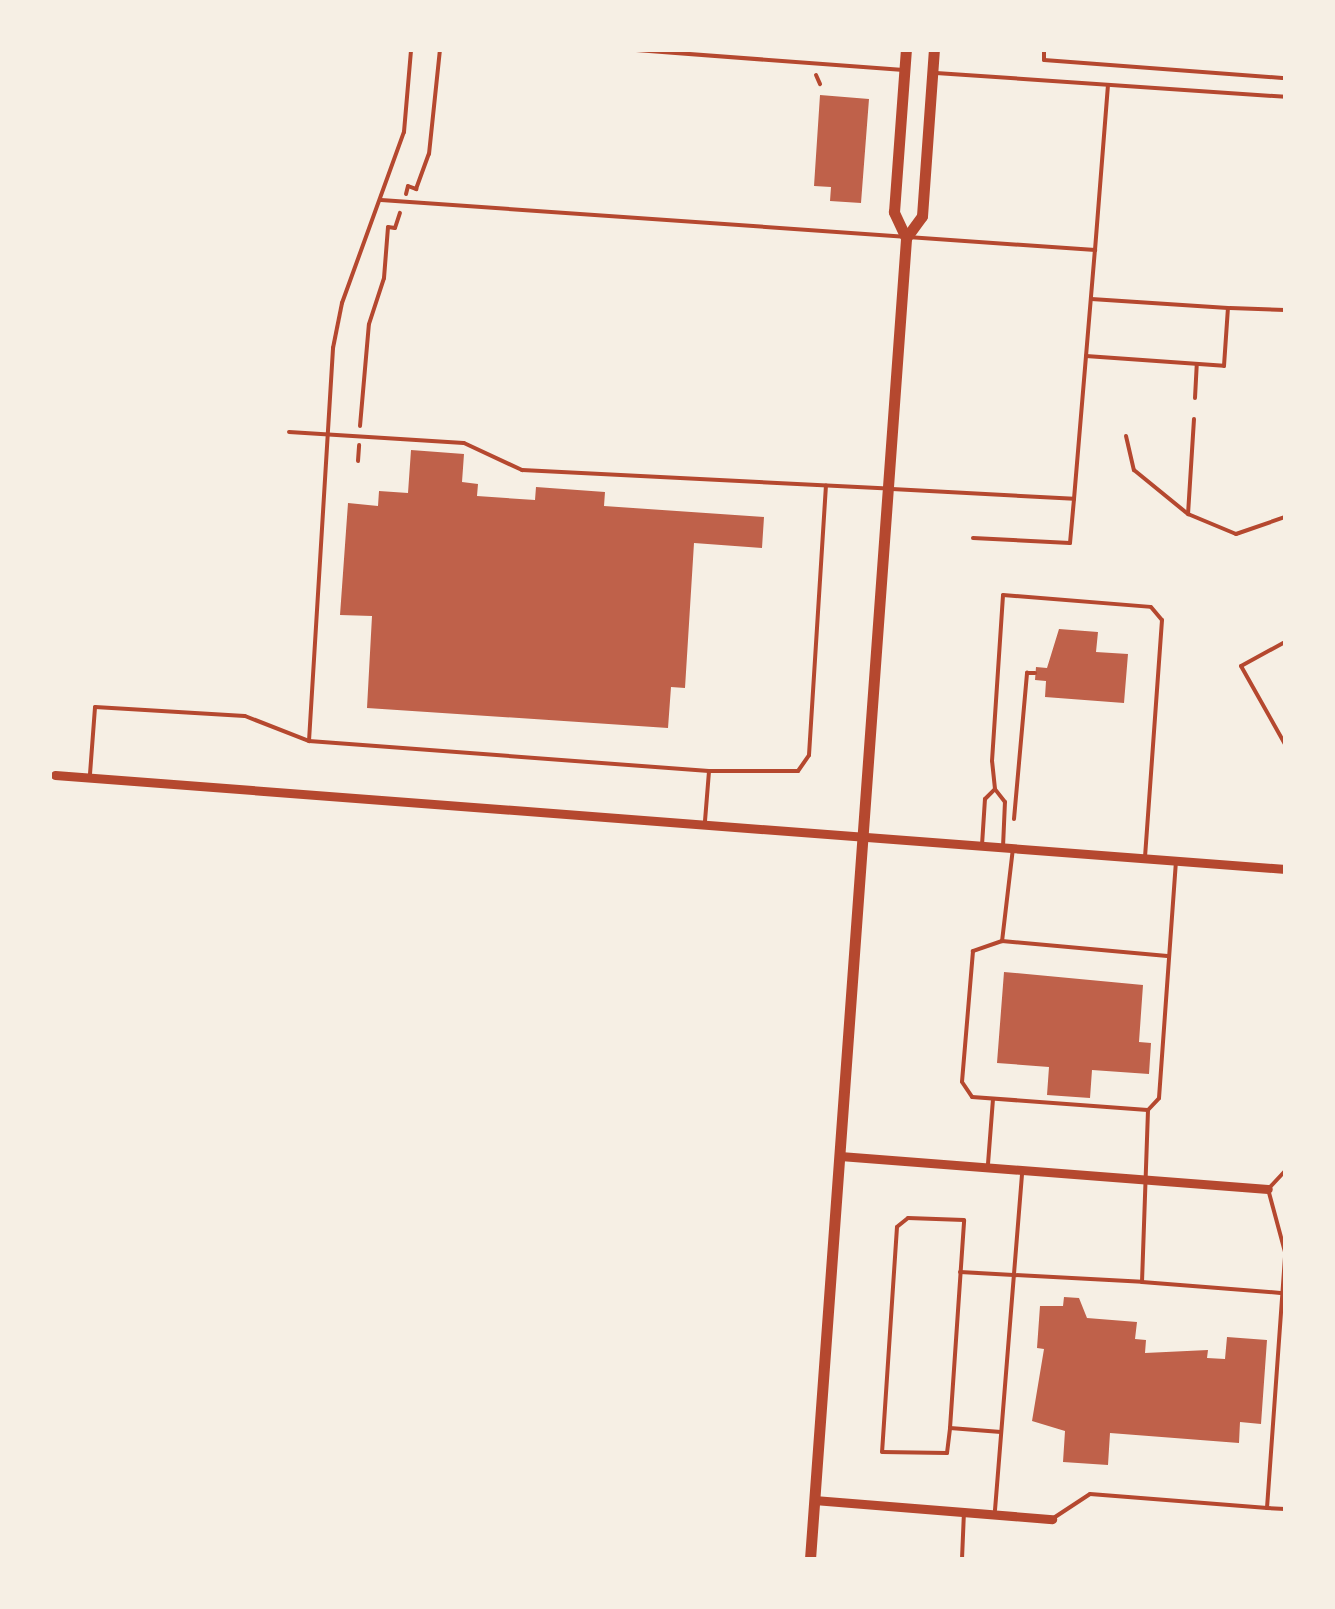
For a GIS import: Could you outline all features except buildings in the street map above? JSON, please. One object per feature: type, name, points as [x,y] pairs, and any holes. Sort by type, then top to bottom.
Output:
[{"type":"street","points":[[810,1559],[884,488],[906,238],[894,212],[906,50]]},
{"type":"street","points":[[906,238],[922,216],[934,50]]},
{"type":"street","points":[[54,774],[1285,869]]},
{"type":"street","points":[[840,1156],[1268,1188]]},
{"type":"street","points":[[814,1500],[1052,1520]]},
{"type":"lane","points":[[309,741],[327,433],[342,303],[404,132],[412,50]]},
{"type":"lane","points":[[636,50],[904,70]]},
{"type":"lane","points":[[932,72],[1285,97]]},
{"type":"lane","points":[[973,538],[1070,544],[1108,86]]},
{"type":"lane","points":[[381,200],[402,206],[1094,250]]},
{"type":"lane","points":[[1091,299],[1285,310]]},
{"type":"lane","points":[[1086,356],[1224,366],[1228,308]]},
{"type":"lane","points":[[1195,398],[1197,364]]},
{"type":"lane","points":[[1188,514],[1194,418]]},
{"type":"lane","points":[[289,432],[464,443],[522,470],[1074,499]]},
{"type":"lane","points":[[1126,436],[1134,470],[1188,514],[1236,534],[1285,517]]},
{"type":"lane","points":[[90,777],[95,707],[245,716],[309,741],[774,775],[798,771],[808,755],[826,486]]},
{"type":"lane","points":[[982,846],[985,800],[995,789],[1004,595],[1151,608],[1162,620],[1145,858]]},
{"type":"lane","points":[[1285,642],[1241,666],[1285,744]]},
{"type":"lane","points":[[705,825],[709,771]]},
{"type":"lane","points":[[995,789],[1006,802],[1008,848],[1002,941]]},
{"type":"lane","points":[[1142,1282],[1148,1110],[1159,1098],[1176,860]]},
{"type":"lane","points":[[1148,1110],[972,1097],[962,1082],[973,951],[1002,941],[1168,956]]},
{"type":"lane","points":[[988,1167],[993,1098]]},
{"type":"lane","points":[[994,1515],[1022,1170]]},
{"type":"lane","points":[[1267,1508],[1285,1255],[1268,1188],[1285,1171]]},
{"type":"lane","points":[[964,1220],[950,1428],[947,1452],[882,1452],[901,1221],[964,1220]]},
{"type":"lane","points":[[960,1272],[1282,1293]]},
{"type":"lane","points":[[950,1428],[1001,1432]]},
{"type":"lane","points":[[1052,1520],[1090,1494],[1285,1508]]},
{"type":"lane","points":[[962,1559],[964,1512]]},
{"type":"lane","points":[[1119,1559],[1216,1559]]},
{"type":"path","points":[[358,460],[369,324],[384,278],[388,227],[396,228],[402,206],[429,154],[440,50]]},
{"type":"path","points":[[1044,50],[1044,60],[1285,78]]},
{"type":"path","points":[[1014,819],[1027,672],[1036,673]]}]
